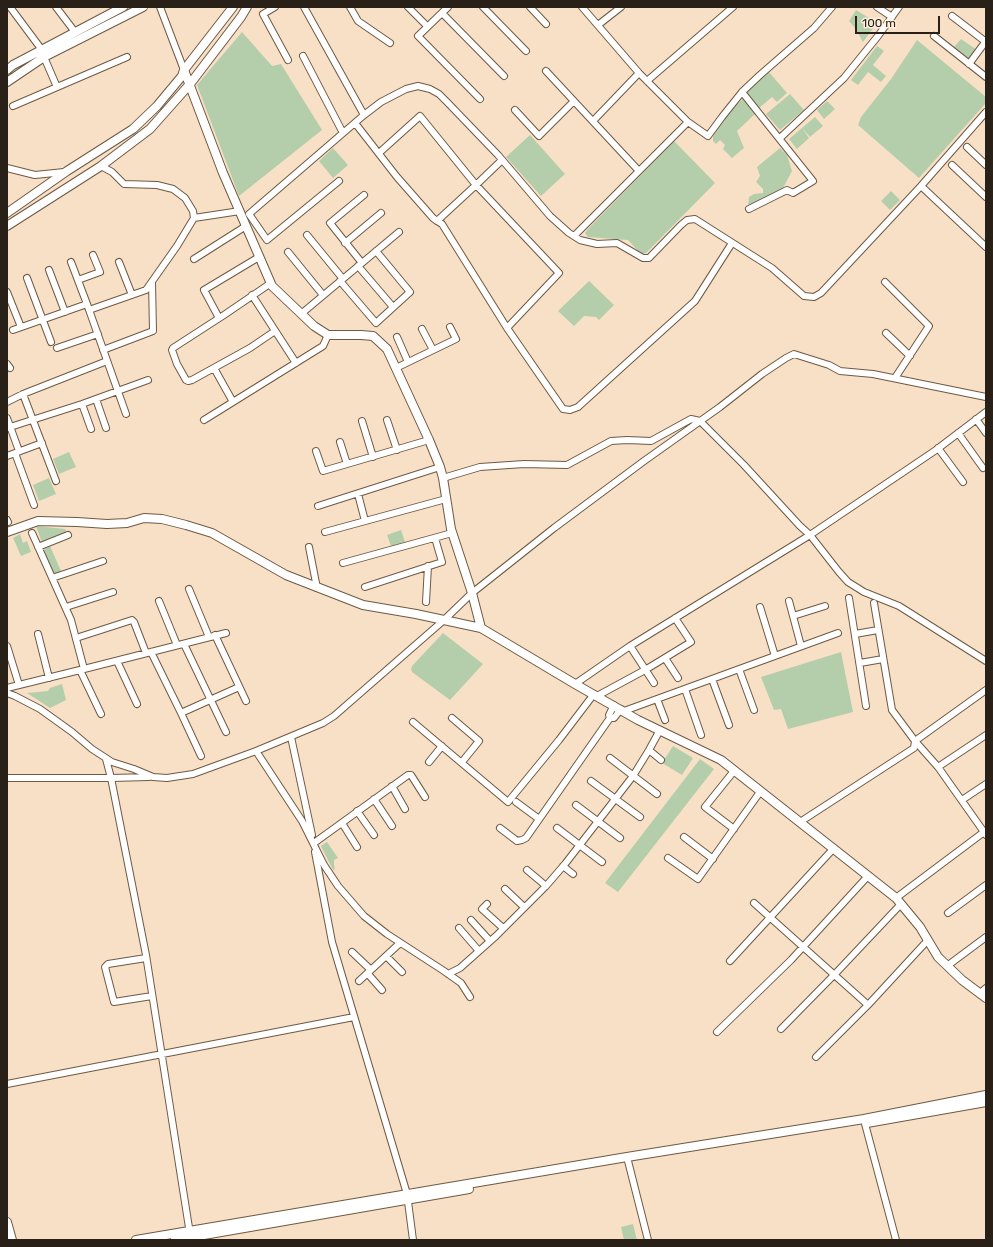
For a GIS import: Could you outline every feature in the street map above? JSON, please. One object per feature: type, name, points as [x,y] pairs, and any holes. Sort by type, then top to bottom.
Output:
[{"type":"street","points":[[10,7],[43,53],[57,87]]},
{"type":"street","points":[[56,7],[75,32]]},
{"type":"street","points":[[7,70],[13,64],[43,53],[123,7]]},
{"type":"street","points":[[7,82],[43,53],[75,32],[114,12],[143,7]]},
{"type":"street","points":[[160,7],[223,173],[272,286],[314,326],[328,335],[373,336],[387,349],[440,467],[452,533],[472,593],[481,628]]},
{"type":"street","points":[[7,213],[67,171],[132,129],[157,106],[182,76],[184,70],[233,7]]},
{"type":"street","points":[[7,226],[101,166],[150,129],[190,84],[247,7]]},
{"type":"street","points":[[275,7],[263,14],[288,60]]},
{"type":"street","points":[[304,7],[364,115]]},
{"type":"street","points":[[350,7],[358,21],[390,43]]},
{"type":"street","points":[[408,7],[427,26]]},
{"type":"street","points":[[448,7],[418,36],[480,99]]},
{"type":"street","points":[[483,7],[526,51]]},
{"type":"street","points":[[530,7],[546,24]]},
{"type":"street","points":[[582,7],[639,73],[688,122],[708,136],[742,92],[814,28],[832,7]]},
{"type":"street","points":[[598,25],[621,7]]},
{"type":"street","points":[[647,81],[733,7]]},
{"type":"street","points":[[877,7],[892,16]]},
{"type":"street","points":[[780,138],[844,78],[899,7]]},
{"type":"street","points":[[442,13],[504,76]]},
{"type":"street","points":[[952,16],[986,42],[970,64]]},
{"type":"street","points":[[934,36],[986,77]]},
{"type":"street","points":[[303,56],[343,133]]},
{"type":"street","points":[[13,106],[127,57]]},
{"type":"street","points":[[546,71],[639,171]]},
{"type":"street","points":[[593,121],[639,73]]},
{"type":"street","points":[[339,181],[267,240],[249,214],[381,102],[406,89],[418,86],[430,88],[439,94],[502,160],[550,216],[580,240],[597,244],[617,243],[643,258],[649,258],[681,225],[687,220],[695,219],[772,268],[804,296],[814,296],[821,293],[921,186],[986,112]]},
{"type":"street","points":[[742,92],[813,181],[793,193],[787,190],[749,210]]},
{"type":"street","points":[[515,110],[539,136],[574,101]]},
{"type":"street","points":[[379,153],[420,116],[476,185],[559,273],[507,328]]},
{"type":"street","points":[[980,119],[986,124]]},
{"type":"street","points":[[574,236],[688,122]]},
{"type":"street","points":[[355,123],[433,218],[442,224],[507,328],[563,409],[570,410],[578,407],[695,301],[732,243]]},
{"type":"street","points":[[967,147],[986,165]]},
{"type":"street","points":[[437,221],[502,160]]},
{"type":"street","points":[[952,165],[986,197]]},
{"type":"street","points":[[13,330],[65,312],[88,307],[146,290],[177,246],[194,218],[193,211],[184,198],[172,189],[157,185],[124,184],[112,172],[101,166]]},
{"type":"street","points":[[7,168],[35,175],[67,171]]},
{"type":"street","points":[[921,186],[986,247]]},
{"type":"street","points":[[364,195],[330,223],[346,242],[360,265],[393,307]]},
{"type":"street","points":[[194,218],[240,211]]},
{"type":"street","points":[[346,242],[381,213]]},
{"type":"street","points":[[194,259],[246,226]]},
{"type":"street","points":[[301,314],[399,232]]},
{"type":"street","points":[[307,235],[376,323],[410,292],[376,251]]},
{"type":"street","points":[[288,252],[324,295]]},
{"type":"street","points":[[78,280],[100,272],[93,255]]},
{"type":"street","points":[[219,318],[204,290],[260,256]]},
{"type":"street","points":[[71,262],[119,390],[126,414]]},
{"type":"street","points":[[119,262],[132,295]]},
{"type":"street","points":[[49,270],[65,312]]},
{"type":"street","points":[[27,278],[51,342]]},
{"type":"street","points":[[103,350],[153,332],[152,282]]},
{"type":"street","points":[[271,282],[172,348],[172,350],[176,364],[188,381],[250,348],[275,331]]},
{"type":"street","points":[[885,282],[929,326],[895,378]]},
{"type":"street","points":[[7,292],[21,327]]},
{"type":"street","points":[[252,295],[296,363]]},
{"type":"street","points":[[396,368],[456,340],[450,327]]},
{"type":"street","points":[[422,329],[432,350]]},
{"type":"street","points":[[886,333],[910,356]]},
{"type":"street","points":[[57,348],[98,334]]},
{"type":"street","points":[[204,420],[323,346],[328,335]]},
{"type":"street","points":[[397,337],[408,362]]},
{"type":"street","points":[[7,778],[167,778],[193,774],[256,751],[322,724],[334,716],[444,620],[472,593],[554,528],[762,374],[794,354],[830,365],[840,371],[873,374],[986,397]]},
{"type":"street","points":[[7,402],[107,361]]},
{"type":"street","points":[[214,368],[233,402]]},
{"type":"street","points":[[9,428],[148,380]]},
{"type":"street","points":[[24,394],[56,481]]},
{"type":"street","points":[[96,399],[106,428]]},
{"type":"street","points":[[82,404],[91,429]]},
{"type":"street","points":[[575,684],[630,646],[810,534],[938,448],[986,412]]},
{"type":"street","points":[[7,418],[34,505]]},
{"type":"street","points":[[443,478],[480,467],[524,464],[567,464],[610,441],[651,441],[691,419],[700,421],[744,465],[800,526],[810,534],[839,572],[855,587],[899,606],[986,660]]},
{"type":"street","points":[[976,419],[986,433]]},
{"type":"street","points":[[387,420],[397,450]]},
{"type":"street","points":[[362,421],[373,457]]},
{"type":"street","points":[[958,433],[983,468]]},
{"type":"street","points":[[316,451],[323,471],[429,440]]},
{"type":"street","points":[[340,442],[347,464]]},
{"type":"street","points":[[7,456],[42,443]]},
{"type":"street","points":[[938,448],[963,482]]},
{"type":"street","points":[[318,506],[440,467]]},
{"type":"street","points":[[358,494],[366,521]]},
{"type":"street","points":[[325,532],[446,499]]},
{"type":"street","points":[[7,532],[38,521],[107,524],[127,523],[144,518],[162,519],[212,533],[286,575],[363,606],[416,614],[481,628],[575,684],[660,730],[721,760],[760,792],[834,848],[898,901],[920,927],[938,957],[962,980],[984,993]]},
{"type":"street","points":[[32,533],[71,620],[82,670],[101,714]]},
{"type":"street","points":[[343,563],[452,533]]},
{"type":"street","points":[[38,547],[68,535]]},
{"type":"street","points":[[365,587],[442,562],[435,538]]},
{"type":"street","points":[[309,547],[317,588]]},
{"type":"street","points":[[52,578],[103,561]]},
{"type":"street","points":[[426,602],[428,566]]},
{"type":"street","points":[[189,588],[246,701]]},
{"type":"street","points":[[66,607],[113,592]]},
{"type":"street","points":[[849,598],[866,706]]},
{"type":"street","points":[[159,601],[177,645]]},
{"type":"street","points":[[789,601],[802,646]]},
{"type":"street","points":[[781,1029],[835,974],[898,901],[986,833],[938,767],[915,741],[892,710],[874,603]]},
{"type":"street","points":[[793,616],[825,606]]},
{"type":"street","points":[[760,607],[775,656]]},
{"type":"street","points":[[413,722],[508,802],[595,695],[645,670],[691,642],[675,618]]},
{"type":"street","points":[[76,638],[132,620],[181,713],[201,756]]},
{"type":"street","points":[[855,634],[878,630]]},
{"type":"street","points":[[7,688],[184,644],[226,632]]},
{"type":"street","points":[[500,828],[517,841],[526,838],[610,718],[609,715],[620,708],[657,699],[838,633]]},
{"type":"street","points":[[38,634],[49,678]]},
{"type":"street","points":[[184,644],[226,732]]},
{"type":"street","points":[[7,646],[19,686]]},
{"type":"street","points":[[630,646],[654,683]]},
{"type":"street","points":[[665,658],[678,678]]},
{"type":"street","points":[[860,663],[883,659]]},
{"type":"street","points":[[117,661],[137,704]]},
{"type":"street","points":[[739,669],[754,710]]},
{"type":"street","points":[[712,679],[729,725]]},
{"type":"street","points":[[181,713],[239,687]]},
{"type":"street","points":[[685,689],[701,735]]},
{"type":"street","points":[[800,822],[914,748],[915,741],[986,690]]},
{"type":"street","points":[[7,694],[15,696],[40,709],[106,759],[153,777]]},
{"type":"street","points":[[657,699],[665,720]]},
{"type":"street","points":[[452,718],[479,741],[462,762]]},
{"type":"street","points":[[448,974],[460,968],[479,951],[546,886],[580,845],[633,776],[660,730]]},
{"type":"street","points":[[938,767],[986,735]]},
{"type":"street","points":[[290,737],[314,843],[332,942],[407,1197],[413,1240]]},
{"type":"street","points":[[429,762],[442,746]]},
{"type":"street","points":[[649,750],[661,760]]},
{"type":"street","points":[[256,751],[302,821],[324,866],[338,886],[364,916],[400,943],[461,983],[470,997]]},
{"type":"street","points":[[610,758],[657,794]]},
{"type":"street","points":[[106,759],[146,958],[190,1236]]},
{"type":"street","points":[[734,771],[705,807],[734,829]]},
{"type":"street","points":[[314,843],[408,775],[411,775],[425,797]]},
{"type":"street","points":[[591,781],[640,818]]},
{"type":"street","points":[[962,800],[986,784]]},
{"type":"street","points":[[392,786],[405,809]]},
{"type":"street","points":[[668,858],[698,879],[760,792]]},
{"type":"street","points":[[374,799],[392,826]]},
{"type":"street","points":[[516,802],[539,819]]},
{"type":"street","points":[[576,805],[620,838]]},
{"type":"street","points":[[357,811],[374,835]]},
{"type":"street","points":[[342,822],[357,847]]},
{"type":"street","points":[[557,828],[602,862]]},
{"type":"street","points":[[684,838],[713,860]]},
{"type":"street","points":[[730,961],[834,848]]},
{"type":"street","points":[[563,866],[574,874]]},
{"type":"street","points":[[527,870],[546,886]]},
{"type":"street","points":[[717,1032],[804,946],[868,876]]},
{"type":"street","points":[[948,913],[986,886]]},
{"type":"street","points":[[505,889],[524,907]]},
{"type":"street","points":[[754,903],[804,946],[868,1005]]},
{"type":"street","points":[[487,904],[482,909],[503,928]]},
{"type":"street","points":[[471,920],[490,940]]},
{"type":"street","points":[[458,928],[479,951]]},
{"type":"street","points":[[947,966],[986,937]]},
{"type":"street","points":[[816,1057],[868,1005],[928,940]]},
{"type":"street","points":[[359,981],[400,943]]},
{"type":"street","points":[[352,952],[370,972],[382,990]]},
{"type":"street","points":[[386,956],[402,972]]},
{"type":"street","points":[[146,958],[108,964],[106,967],[114,1002],[152,996]]},
{"type":"street","points":[[7,1084],[354,1017]]},
{"type":"street","points":[[865,1121],[986,1095]]},
{"type":"street","points":[[175,1240],[407,1197],[628,1159],[986,1102]]},
{"type":"street","points":[[865,1121],[896,1240]]},
{"type":"street","points":[[628,1159],[648,1240]]},
{"type":"street","points":[[7,1222],[12,1240]]},
{"type":"street","points":[[136,1240],[190,1236]]},
{"type":"green space","points":[[856,10],[877,23],[863,42],[849,21]]},
{"type":"green space","points":[[242,32],[272,66],[281,64],[322,130],[239,196],[197,85]]},
{"type":"green space","points":[[961,39],[977,50],[970,59],[954,47]]},
{"type":"green space","points":[[917,40],[986,97],[986,103],[919,178],[858,125],[861,117],[891,79]]},
{"type":"green space","points":[[877,46],[884,51],[873,65],[886,76],[881,82],[868,72],[858,85],[851,80]]},
{"type":"green space","points":[[769,72],[787,93],[777,102],[772,97],[758,109],[744,93]]},
{"type":"green space","points":[[790,94],[804,110],[780,130],[766,114]]},
{"type":"green space","points":[[743,99],[756,113],[737,131],[744,148],[732,158],[723,149],[725,145],[720,140],[716,144],[713,141],[713,136],[725,115]]},
{"type":"green space","points":[[827,101],[835,109],[824,119],[817,110]]},
{"type":"green space","points":[[815,117],[823,126],[810,137],[802,128]]},
{"type":"green space","points":[[802,128],[809,138],[797,149],[789,139]]},
{"type":"green space","points":[[530,135],[565,174],[541,196],[506,157]]},
{"type":"green space","points":[[674,141],[715,183],[646,253],[641,254],[628,240],[588,237],[585,233],[588,229]]},
{"type":"green space","points":[[333,148],[348,165],[333,178],[319,161]]},
{"type":"green space","points":[[780,148],[787,155],[792,171],[783,188],[771,197],[748,208],[749,197],[754,194],[763,193],[763,189],[756,182],[760,176],[757,167]]},
{"type":"green space","points":[[891,191],[900,200],[890,210],[881,201]]},
{"type":"green space","points":[[589,281],[614,305],[599,320],[596,317],[584,316],[574,326],[558,311]]},
{"type":"green space","points":[[69,452],[76,467],[59,474],[53,459]]},
{"type":"green space","points":[[49,478],[56,494],[39,501],[33,485]]},
{"type":"green space","points":[[36,526],[65,529],[67,533],[42,543]]},
{"type":"green space","points":[[401,530],[405,542],[391,546],[387,535]]},
{"type":"green space","points":[[20,534],[23,543],[27,541],[31,552],[21,556],[13,538]]},
{"type":"green space","points":[[50,546],[61,571],[54,574],[43,550]]},
{"type":"green space","points":[[443,633],[483,664],[450,700],[412,672],[411,669],[412,666]]},
{"type":"green space","points":[[841,652],[853,712],[788,729],[781,709],[774,710],[761,677]]},
{"type":"green space","points":[[62,684],[66,700],[50,708],[27,693],[48,691],[50,688]]},
{"type":"green space","points":[[673,746],[693,758],[682,775],[662,763]]},
{"type":"green space","points":[[700,759],[714,769],[618,892],[605,883]]},
{"type":"green space","points":[[327,842],[338,858],[334,860],[335,869],[333,870],[321,846]]},
{"type":"green space","points":[[633,1224],[637,1240],[624,1240],[621,1227]]}]
